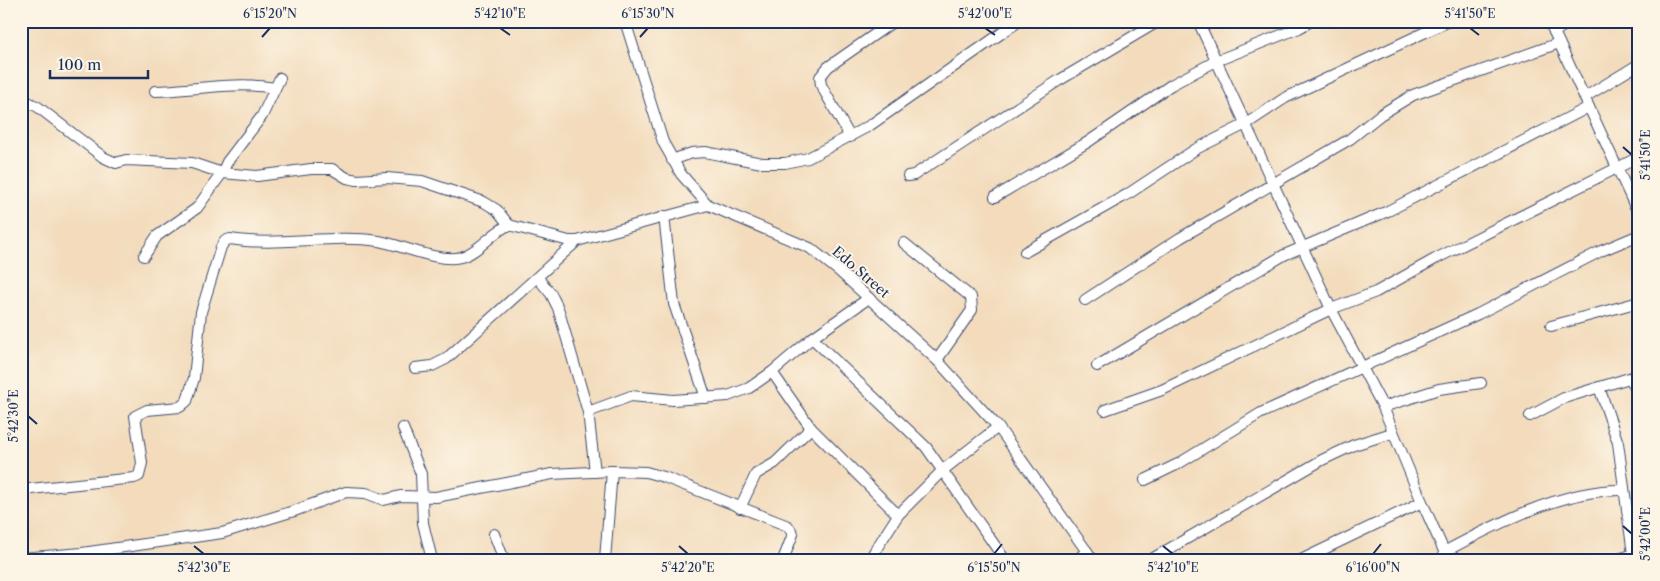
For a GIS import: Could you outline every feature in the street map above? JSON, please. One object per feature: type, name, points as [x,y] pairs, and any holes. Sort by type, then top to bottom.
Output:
[{"type":"street","name":"Edo Street","points":[[625,21],[655,120],[672,160],[708,205],[810,248],[869,298],[937,360],[998,427],[1090,555]]},
{"type":"street","points":[[850,137],[821,85],[820,77],[828,67],[894,21]]},
{"type":"street","points":[[672,160],[705,152],[762,163],[785,163],[808,158],[869,126],[1019,21]]},
{"type":"street","points":[[908,176],[914,175],[1058,81],[1159,21]]},
{"type":"street","points":[[1198,21],[1332,309],[1383,407],[1392,433],[1447,558],[1502,521],[1588,492],[1623,490]]},
{"type":"street","points":[[995,197],[1088,142],[1171,84],[1216,61],[1299,28],[1311,21]]},
{"type":"street","points":[[1024,252],[1128,194],[1196,149],[1246,124],[1285,98],[1449,21]]},
{"type":"street","points":[[1549,21],[1639,215]]},
{"type":"street","points":[[1554,32],[1572,21]]},
{"type":"street","points":[[1085,300],[1180,238],[1350,139],[1380,116],[1413,95],[1559,43]]},
{"type":"street","points":[[1097,366],[1284,255],[1388,211],[1587,102],[1639,64]]},
{"type":"street","points":[[144,256],[157,236],[197,208],[222,173],[227,162],[262,116],[280,78]]},
{"type":"street","points":[[155,91],[234,85],[256,85],[275,88]]},
{"type":"street","points":[[21,103],[26,101],[38,107],[104,157],[116,163],[126,160],[192,163],[222,173],[257,176],[311,169],[332,169],[347,178],[357,180],[386,178],[422,181],[484,202],[497,210],[509,225],[569,241],[577,241],[708,205]]},
{"type":"street","points":[[1104,410],[1162,390],[1332,309],[1376,292],[1437,258],[1639,157]]},
{"type":"street","points":[[664,216],[674,304],[706,398]]},
{"type":"street","points":[[21,490],[139,476],[142,463],[135,416],[146,410],[180,407],[186,402],[194,378],[196,343],[203,305],[225,241],[230,239],[263,244],[325,238],[352,239],[380,242],[438,256],[460,257],[509,225]]},
{"type":"street","points":[[1146,480],[1178,464],[1261,413],[1478,314],[1601,251],[1639,235]]},
{"type":"street","points":[[415,368],[432,366],[446,359],[577,241]]},
{"type":"street","points":[[904,243],[971,297],[972,310],[937,360]]},
{"type":"street","points":[[538,278],[551,294],[558,308],[588,412],[596,472]]},
{"type":"street","points":[[588,412],[630,396],[673,400],[728,396],[742,391],[772,372],[812,338],[869,298]]},
{"type":"street","points":[[1550,326],[1639,302]]},
{"type":"street","points":[[812,338],[926,447],[1004,560]]},
{"type":"street","points":[[772,372],[811,428],[898,515]]},
{"type":"street","points":[[1530,416],[1564,398],[1634,377],[1639,395]]},
{"type":"street","points":[[1383,407],[1439,389],[1481,383]]},
{"type":"street","points":[[1599,387],[1618,443],[1623,490],[1636,554],[1618,559]]},
{"type":"street","points":[[869,560],[898,515],[943,470],[998,427]]},
{"type":"street","points":[[403,428],[419,467],[424,498],[423,524],[432,560]]},
{"type":"street","points":[[740,508],[756,474],[784,455],[811,428]]},
{"type":"street","points":[[1150,560],[1322,460],[1354,445],[1392,433]]},
{"type":"street","points":[[605,560],[612,471]]},
{"type":"street","points":[[21,558],[82,553],[222,533],[294,511],[346,492],[366,493],[384,500],[400,496],[424,498],[552,474],[612,471],[646,472],[664,477],[788,526],[792,529],[792,539],[783,560]]},
{"type":"street","points":[[1301,560],[1422,502]]},
{"type":"street","points":[[494,534],[504,560]]},
{"type":"street","points":[[1077,560],[1090,555]]}]
